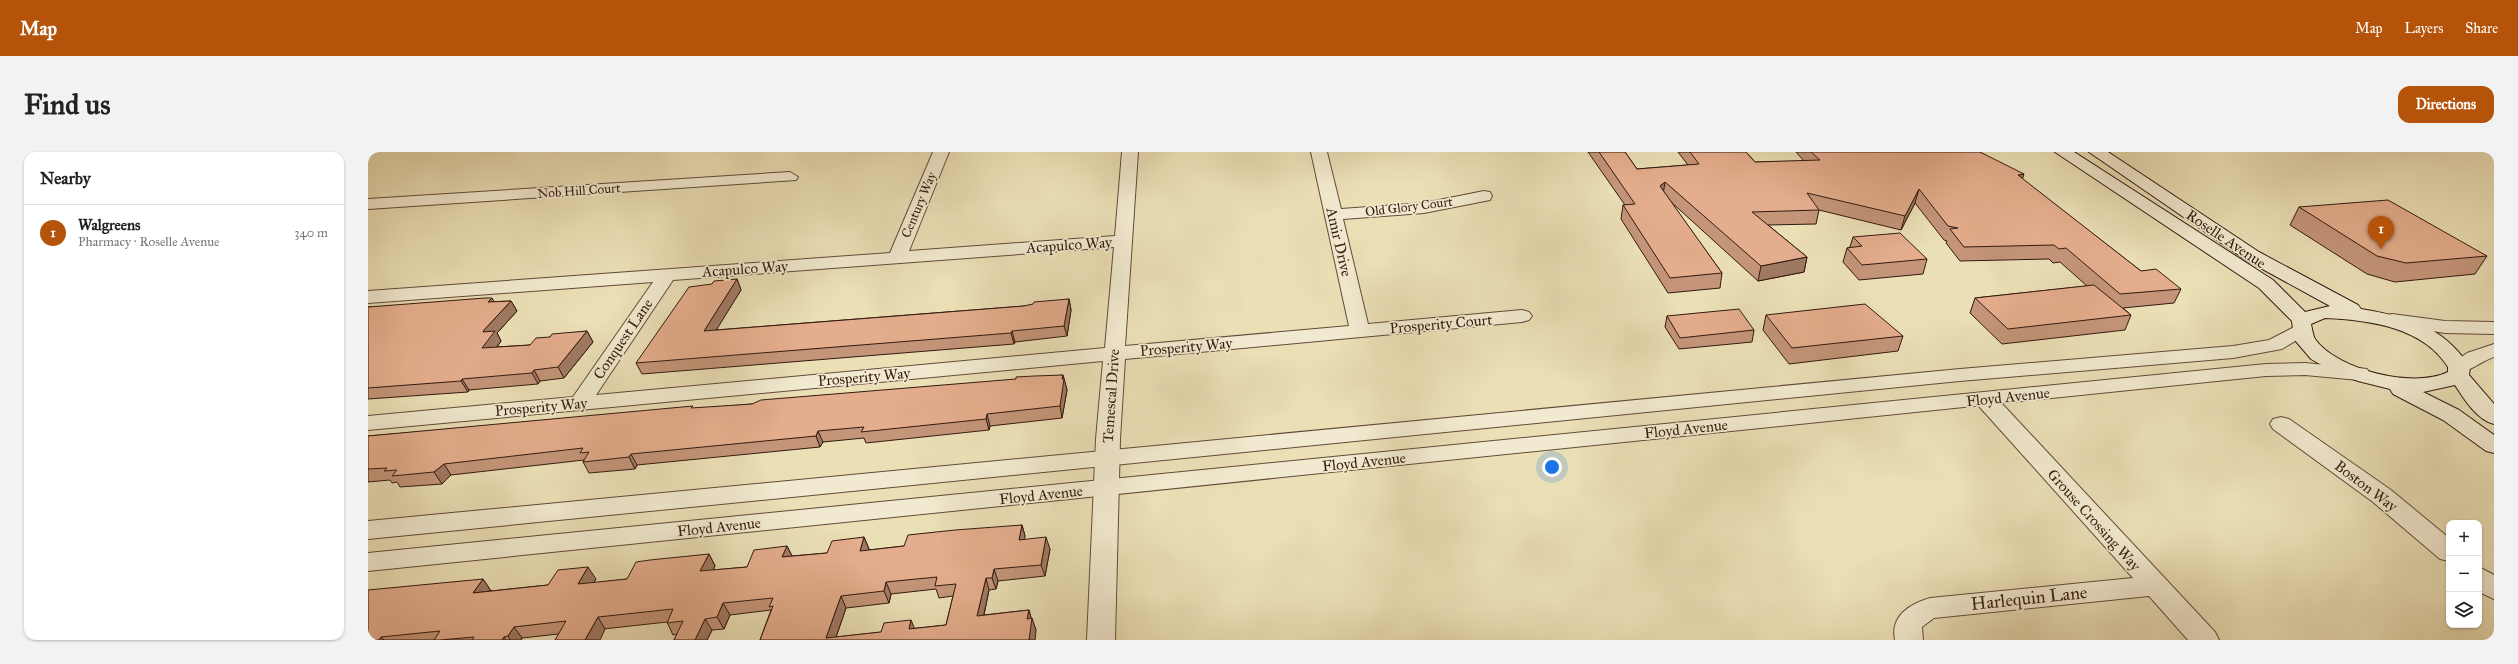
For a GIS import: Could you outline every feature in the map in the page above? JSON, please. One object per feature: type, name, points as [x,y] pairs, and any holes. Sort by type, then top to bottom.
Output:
[{"type":"street","name":"Century Way","points":[[897,258],[941,152]]},
{"type":"street","name":"Temescal Drive","points":[[1100,640],[1107,459],[1130,152]]},
{"type":"street","name":"Amir Drive","points":[[1319,152],[1360,332]]},
{"type":"street","name":"Roselle Avenue","points":[[2063,152],[2266,284],[2302,325],[2306,341],[2320,354],[2359,374]]},
{"type":"street","name":"Roselle Avenue","points":[[2097,152],[2273,270],[2308,290],[2362,314]]},
{"type":"street","name":"Nob Hill Court","points":[[368,204],[790,177]]},
{"type":"street","name":"Old Glory Court","points":[[1333,215],[1424,208],[1484,196]]},
{"type":"street","name":"Acapulco Way","points":[[368,297],[1123,241]]},
{"type":"street","name":"Conquest Lane","points":[[580,403],[666,275]]},
{"type":"street","name":"Floyd Avenue","points":[[368,530],[1960,375],[2233,352],[2275,345],[2302,325],[2313,314],[2323,312],[2362,314]]},
{"type":"street","points":[[2362,314],[2390,320],[2445,327],[2494,328]]},
{"type":"street","name":"Prosperity Court","points":[[1360,332],[1522,316]]},
{"type":"street","points":[[2390,320],[2418,331],[2441,344],[2453,356],[2459,371],[2474,397],[2494,417]]},
{"type":"street","name":"Prosperity Way","points":[[368,423],[1360,332]]},
{"type":"street","points":[[2381,381],[2431,386],[2444,384],[2474,357],[2494,350]]},
{"type":"street","name":"Floyd Avenue","points":[[368,562],[1106,489],[2266,370],[2305,369],[2359,374]]},
{"type":"street","points":[[2359,374],[2381,381],[2436,406],[2494,446]]},
{"type":"street","name":"Grouse Crossing Way","points":[[1985,399],[2154,586],[2205,640]]},
{"type":"street","name":"Boston Way","points":[[2281,424],[2382,496],[2446,549]]},
{"type":"street","points":[[2482,579],[2494,589]]},
{"type":"street","name":"Harlequin Lane","points":[[1909,631],[1918,613],[1930,608],[2154,586]]},
{"type":"building","points":[[1599,152],[1625,152],[1637,169],[1699,164],[1690,152],[1746,152],[1755,162],[1820,160],[1811,152],[1980,152],[2024,174],[2018,175],[2141,271],[2156,269],[2181,289],[2120,294],[2066,248],[2059,249],[2054,245],[1964,247],[1950,229],[1958,228],[1948,226],[1919,189],[1905,216],[1807,193],[1819,210],[1752,212],[1807,257],[1761,266],[1665,182],[1660,186],[1722,273],[1670,278],[1623,205],[1635,204]]},
{"type":"building","points":[[2388,200],[2487,256],[2406,263],[2377,256],[2299,207]]},
{"type":"building","points":[[1900,233],[1927,259],[1862,265],[1847,248],[1862,246],[1853,237]]},
{"type":"building","points":[[737,279],[704,331],[1024,306],[1033,304],[1034,302],[1069,299],[1064,326],[1012,331],[1011,333],[636,363],[689,287],[712,284],[714,281]]},
{"type":"building","points":[[2094,285],[2131,315],[2008,329],[1975,298]]},
{"type":"building","points":[[492,298],[488,302],[511,301],[484,330],[483,332],[495,331],[482,348],[530,345],[536,338],[550,337],[552,334],[587,331],[558,367],[534,370],[532,373],[462,379],[461,381],[368,388],[368,307]]},
{"type":"building","points":[[1865,304],[1903,336],[1792,348],[1766,315]]},
{"type":"building","points":[[1739,309],[1754,330],[1680,338],[1667,316]]},
{"type":"building","points":[[1063,375],[1062,379],[1064,379],[1060,406],[987,414],[986,419],[861,432],[864,427],[818,431],[816,436],[631,454],[629,457],[583,462],[589,452],[580,453],[583,448],[444,464],[434,472],[392,476],[397,470],[384,471],[387,468],[368,469],[368,436],[693,406],[691,408],[752,404],[761,400],[1016,379],[1016,377]]},
{"type":"building","points":[[1022,525],[1019,540],[1046,537],[1041,565],[994,569],[992,578],[986,578],[977,616],[1029,610],[1027,619],[1032,618],[1029,640],[760,640],[773,606],[769,607],[773,598],[723,603],[717,617],[705,619],[695,640],[674,640],[683,621],[667,623],[673,609],[598,617],[585,640],[555,640],[566,621],[514,627],[508,636],[504,637],[502,640],[472,640],[474,637],[434,640],[440,631],[381,637],[379,640],[368,640],[368,590],[483,579],[473,593],[548,585],[558,570],[588,567],[578,584],[627,579],[636,562],[709,554],[700,571],[747,567],[754,550],[787,546],[782,557],[827,553],[832,541],[864,537],[860,551],[904,546],[908,535]],"holes":[[[937,577],[935,586],[956,584],[946,625],[909,629],[911,620],[884,623],[881,632],[826,638],[841,596],[884,591],[886,582]]]},
{"type":"place","name":"Walgreens","points":[[2381,249]]}]
